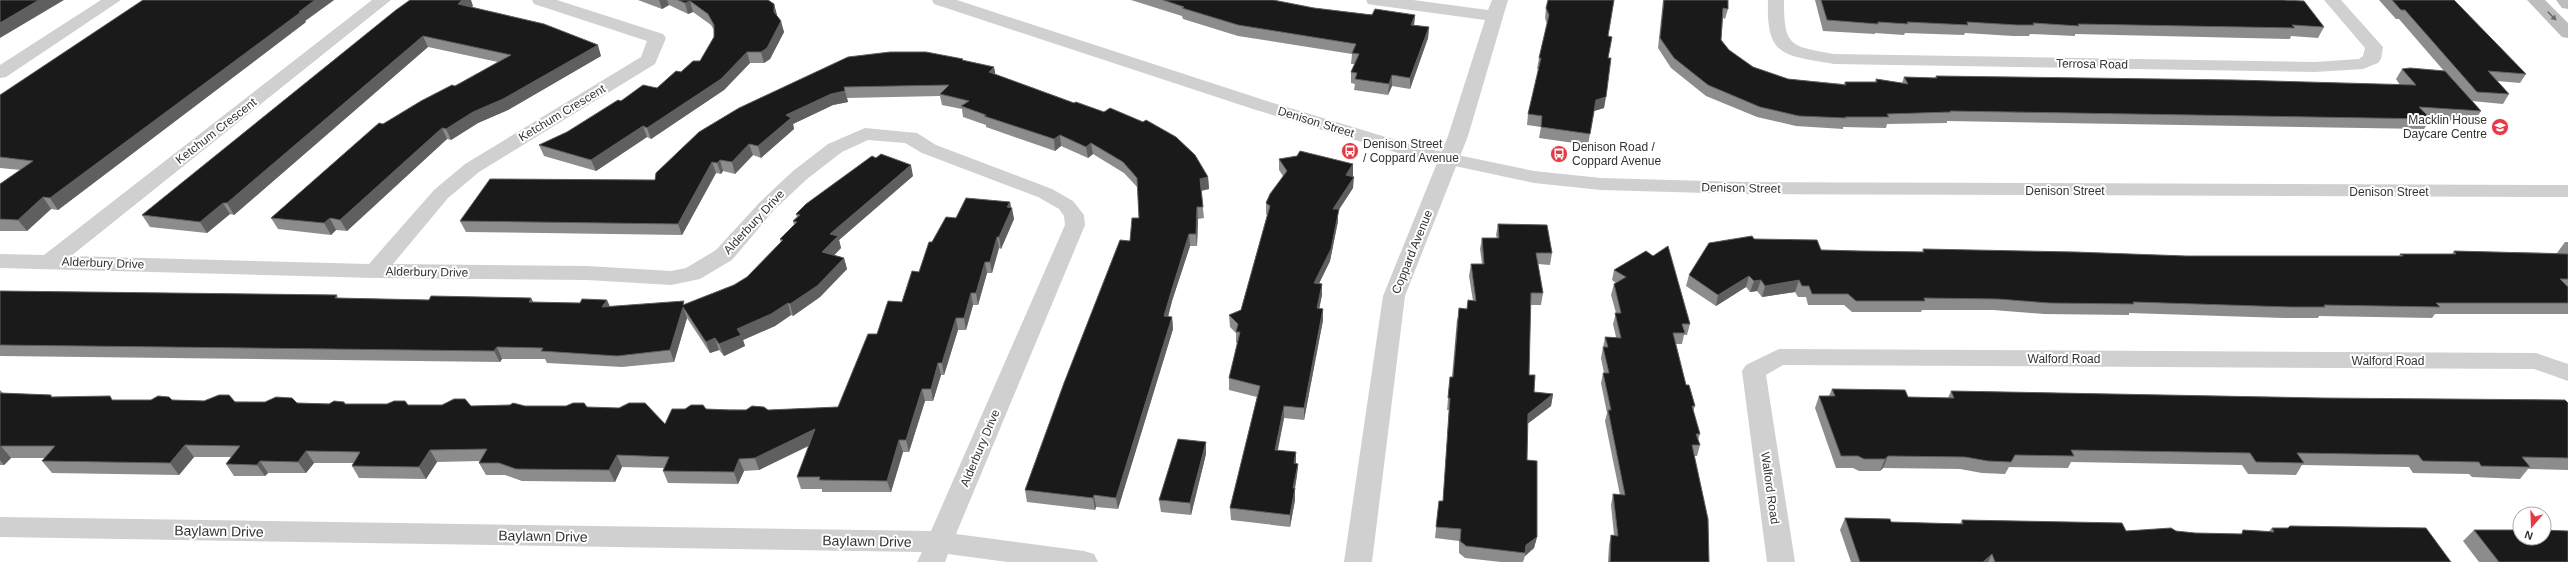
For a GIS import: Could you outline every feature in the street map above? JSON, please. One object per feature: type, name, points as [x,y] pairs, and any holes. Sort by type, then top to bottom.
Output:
[{"type":"main road","points":[[2535,0],[2568,33]]},
{"type":"main road","points":[[2564,0],[2568,4]]},
{"type":"street","points":[[1,71],[113,0]]},
{"type":"street","name":"Ketchum Crescent","points":[[49,262],[383,0]]},
{"type":"street","name":"Ketchum Crescent","points":[[375,272],[441,194],[472,168],[649,60],[657,38],[540,0]]},
{"type":"street","name":"Denison Street","points":[[940,0],[1262,106],[1414,152],[1534,177],[1601,184],[1674,187],[2240,192],[2568,191]]},
{"type":"street","points":[[1374,0],[1498,8]]},
{"type":"street","name":"Terrosa Road","points":[[1776,0],[1777,32],[1785,43],[1797,52],[1834,59],[2315,67],[2363,64],[2372,59],[2374,47],[2332,0]]},
{"type":"street","name":"Coppard Avenue","points":[[1358,562],[1394,296],[1441,181],[1447,160],[1458,136],[1498,8]]},
{"type":"street","name":"Alderbury Drive","points":[[0,261],[375,272],[587,273],[671,278],[692,274],[724,255],[767,206],[800,175],[835,148],[865,134],[910,137],[929,149],[1045,192],[1066,205],[1074,215],[1074,226],[936,552]]},
{"type":"street","name":"Walford Road","points":[[1781,562],[1754,371],[1779,357],[2536,361],[2568,373]]},
{"type":"street","name":"Baylawn Drive","points":[[0,527],[936,552],[1084,562]]},
{"type":"building","points":[[0,0],[39,0],[0,23]]},
{"type":"building","points":[[143,0],[315,0],[299,12],[301,12],[50,198],[43,197],[18,220],[0,219],[0,184],[33,161],[0,157],[0,95]]},
{"type":"building","points":[[410,0],[462,0],[458,4],[544,24],[598,45],[503,99],[473,112],[446,129],[442,128],[340,220],[330,218],[324,223],[271,218],[379,123],[383,124],[421,101],[452,85],[455,86],[511,55],[423,36],[227,203],[223,203],[200,222],[142,215],[396,10]]},
{"type":"building","points":[[678,0],[768,0],[774,4],[774,12],[781,21],[767,48],[761,52],[747,52],[721,79],[647,128],[643,126],[591,160],[539,145],[567,132],[618,100],[621,101],[643,85],[657,88],[676,71],[681,72],[693,61],[700,61],[714,37],[714,25],[708,14],[690,1],[685,3]]},
{"type":"building","points":[[1163,0],[1273,0],[1314,8],[1372,15],[1375,9],[1415,15],[1411,25],[1429,27],[1410,78],[1392,75],[1389,84],[1355,79],[1357,73],[1351,72],[1359,54],[1352,53],[1356,44],[1238,25],[1182,8],[1184,7]]},
{"type":"building","points":[[1548,0],[1614,0],[1608,36],[1612,37],[1608,58],[1611,58],[1606,97],[1596,100],[1590,134],[1541,127],[1542,116],[1528,114],[1549,15],[1546,8]]},
{"type":"building","points":[[1664,0],[1728,0],[1728,9],[1723,8],[1721,40],[1729,50],[1753,67],[1788,79],[1846,85],[1845,82],[1877,82],[1876,79],[1908,84],[1904,77],[1937,78],[1936,76],[2235,80],[2416,85],[2402,69],[2410,68],[2445,71],[2481,111],[2419,107],[2431,119],[1950,111],[1951,112],[1887,114],[1889,117],[1845,117],[1846,118],[1799,116],[1760,107],[1708,85],[1674,58],[1660,38]]},
{"type":"building","points":[[1821,0],[2304,1],[2324,27],[2292,25],[2295,28],[2078,24],[2079,26],[2033,23],[2034,25],[2017,25],[1967,22],[1968,25],[1907,22],[1908,24],[1878,22],[1878,24],[1827,20]]},
{"type":"building","points":[[2392,0],[2454,0],[2526,74],[2488,71],[2509,94],[2477,92],[2405,10],[2401,10]]},
{"type":"building","points":[[890,52],[926,52],[994,67],[989,72],[1074,103],[1076,102],[1104,112],[1110,108],[1143,122],[1146,120],[1176,137],[1195,155],[1208,177],[1200,179],[1203,207],[1197,207],[1196,234],[1189,234],[1172,289],[1164,316],[1172,317],[1116,498],[1094,495],[1093,498],[1025,490],[1064,383],[1120,240],[1130,241],[1132,218],[1139,218],[1137,178],[1123,162],[1091,143],[1086,147],[1060,135],[1054,139],[984,116],[986,115],[961,106],[969,101],[940,94],[949,85],[844,87],[845,91],[831,94],[786,115],[791,118],[758,146],[749,144],[732,162],[720,160],[717,163],[712,162],[678,224],[460,221],[490,179],[655,180],[656,173],[699,132],[739,108],[848,57]]},
{"type":"building","points":[[1300,151],[1353,164],[1346,175],[1354,177],[1333,209],[1339,209],[1331,249],[1314,283],[1322,284],[1317,308],[1323,309],[1304,408],[1284,406],[1275,450],[1296,452],[1294,463],[1298,464],[1293,488],[1295,488],[1290,515],[1230,508],[1260,386],[1229,378],[1240,332],[1236,332],[1238,324],[1229,315],[1241,310],[1270,206],[1266,203],[1270,194],[1287,171],[1279,159],[1297,156]]},
{"type":"building","points":[[881,154],[911,165],[830,234],[838,236],[822,252],[844,258],[817,286],[790,304],[788,303],[771,314],[737,329],[741,335],[719,344],[715,338],[706,342],[683,307],[670,350],[617,356],[541,351],[543,348],[497,347],[494,351],[0,345],[0,291],[337,295],[335,298],[429,300],[431,296],[531,298],[529,302],[580,303],[582,299],[607,300],[602,307],[684,301],[683,305],[734,285],[747,277],[783,240],[780,239],[797,222],[793,221],[800,215],[796,214],[806,204],[872,156],[876,158]]},
{"type":"building","points":[[966,198],[1010,202],[1007,207],[1012,208],[999,237],[997,237],[990,262],[985,262],[976,293],[971,293],[964,318],[956,318],[942,363],[938,363],[931,389],[922,389],[906,440],[899,440],[887,481],[819,480],[820,477],[797,477],[815,429],[755,458],[739,459],[734,472],[663,471],[669,457],[617,455],[609,470],[516,469],[499,463],[479,463],[487,449],[430,450],[419,467],[352,466],[360,452],[306,451],[298,462],[260,461],[257,465],[226,464],[240,446],[185,445],[170,463],[42,461],[55,446],[0,447],[0,393],[51,395],[51,397],[110,396],[112,400],[151,400],[158,396],[169,397],[172,400],[204,401],[219,395],[229,395],[235,402],[265,402],[276,397],[292,398],[297,403],[329,404],[334,401],[344,402],[345,404],[387,404],[394,401],[405,401],[408,405],[442,405],[454,399],[465,399],[471,406],[510,405],[513,403],[525,406],[566,406],[573,403],[584,403],[587,407],[619,408],[629,403],[645,403],[665,424],[672,409],[685,409],[691,405],[703,405],[706,409],[729,410],[746,410],[752,406],[764,407],[768,410],[838,407],[868,334],[877,334],[888,301],[902,302],[912,271],[919,272],[929,242],[932,242],[946,217],[956,218]]},
{"type":"building","points":[[1498,224],[1547,225],[1552,253],[1536,253],[1543,293],[1531,293],[1529,375],[1535,375],[1534,392],[1553,394],[1528,414],[1527,460],[1537,461],[1537,537],[1526,545],[1525,553],[1466,546],[1460,541],[1461,529],[1436,527],[1439,501],[1443,501],[1450,398],[1448,398],[1450,377],[1453,377],[1459,308],[1467,309],[1468,300],[1476,301],[1471,264],[1484,264],[1482,238],[1499,238]]},
{"type":"building","points":[[1752,236],[1754,239],[1817,240],[1821,250],[1860,251],[1924,252],[1923,249],[2186,256],[2403,256],[2400,254],[2456,254],[2454,251],[2568,254],[2568,279],[2560,279],[2568,287],[2568,303],[2436,303],[2440,307],[2324,305],[2325,307],[2291,307],[2133,302],[2134,304],[2049,303],[1998,299],[1924,298],[1925,301],[1856,301],[1848,294],[1812,294],[1809,286],[1802,286],[1799,280],[1765,286],[1761,280],[1754,281],[1749,276],[1718,295],[1689,275],[1709,243]]},
{"type":"building","points":[[1668,246],[1690,324],[1682,324],[1685,333],[1673,333],[1686,385],[1689,385],[1695,406],[1692,406],[1700,434],[1696,434],[1700,445],[1692,445],[1708,519],[1709,562],[1610,562],[1611,535],[1618,536],[1613,494],[1625,495],[1608,410],[1611,410],[1603,373],[1609,373],[1603,347],[1608,347],[1605,337],[1621,338],[1615,313],[1621,313],[1614,284],[1626,277],[1614,270],[1646,251],[1653,256]]},
{"type":"building","points":[[1832,389],[1905,390],[1908,397],[1954,398],[1951,391],[2322,398],[2565,400],[2568,403],[2568,458],[2522,457],[2530,467],[2481,466],[2479,462],[2423,461],[2418,455],[2297,453],[2304,463],[2256,462],[2250,453],[2071,450],[2074,456],[2015,455],[2011,462],[1988,461],[1965,457],[1888,456],[1885,459],[1864,459],[1858,456],[1841,456],[1819,396],[1835,396]]},
{"type":"building","points":[[1178,439],[1206,442],[1190,503],[1159,500]]},
{"type":"building","points":[[1845,518],[1890,519],[1891,522],[1963,524],[1962,520],[2122,523],[2126,531],[2171,528],[2176,531],[2195,533],[2242,534],[2243,530],[2274,532],[2272,528],[2288,528],[2290,526],[2426,528],[2451,562],[1995,562],[1992,554],[1983,562],[1860,562]]},
{"type":"building","points":[[2474,530],[2512,530],[2512,546],[2552,546],[2552,530],[2568,531],[2568,562],[2499,562]]},
{"type":"place","name":"Macklin House Daycare Centre","points":[[2500,127]]},
{"type":"place","name":"Denison Street / Coppard Avenue","points":[[1350,151]]},
{"type":"place","name":"Denison Road / Coppard Avenue","points":[[1559,154]]}]
